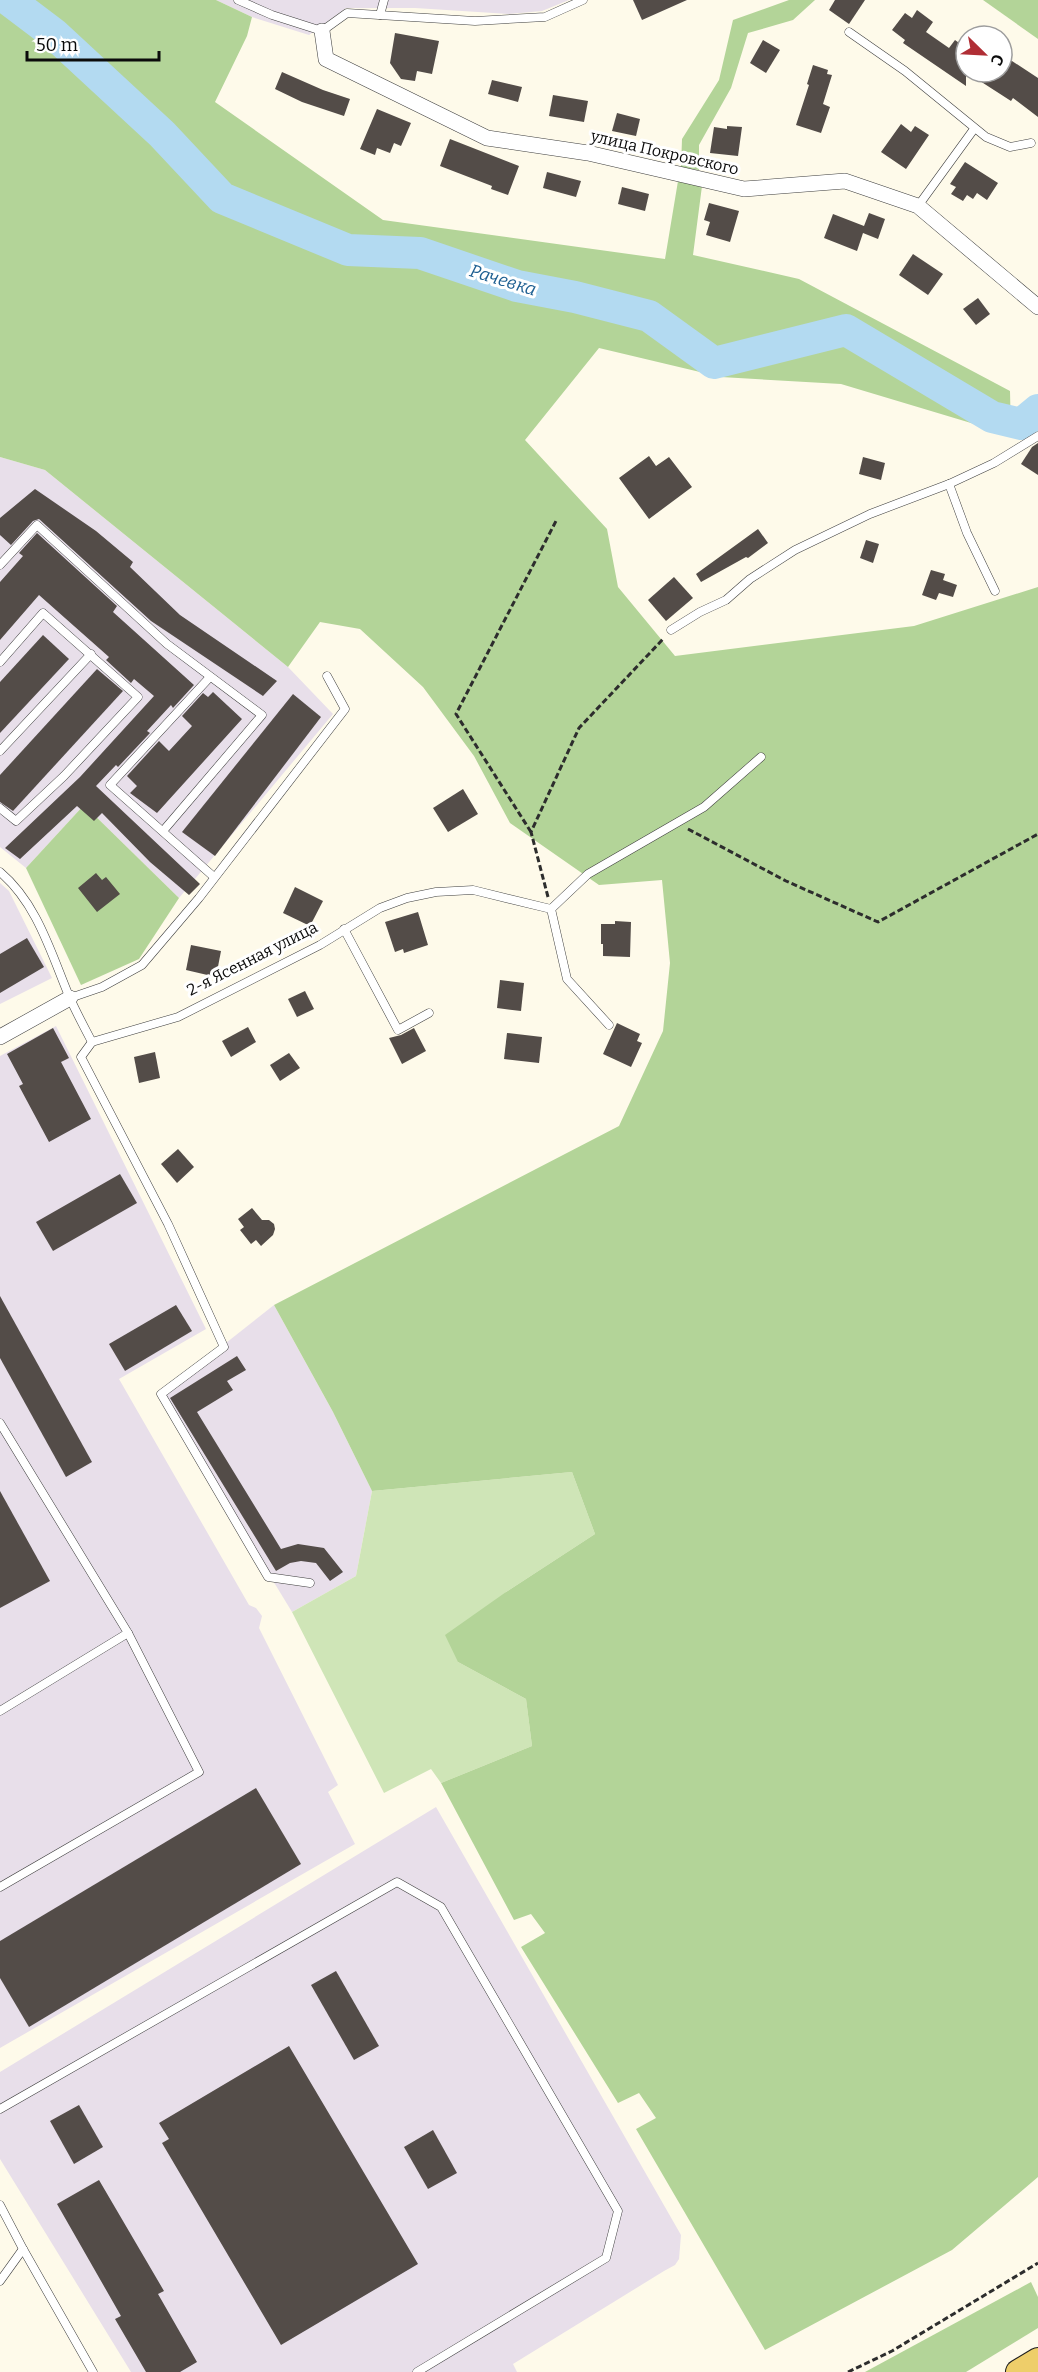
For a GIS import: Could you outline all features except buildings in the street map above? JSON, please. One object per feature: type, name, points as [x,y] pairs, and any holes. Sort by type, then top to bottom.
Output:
[{"type":"main road","points":[[1018,2372],[1038,2360]]},
{"type":"street","name":"улица Покровского","points":[[322,31],[326,60],[487,138],[588,153],[744,189],[845,181],[918,206],[1038,307]]},
{"type":"street","points":[[0,1037],[70,998]]},
{"type":"lane","points":[[238,0],[272,15],[322,31],[347,13],[475,21],[545,17],[583,0]]},
{"type":"lane","points":[[380,15],[384,0]]},
{"type":"lane","points":[[849,32],[905,71],[986,137],[1010,147],[1031,142]]},
{"type":"lane","points":[[918,206],[974,129]]},
{"type":"lane","points":[[671,630],[700,612],[726,600],[750,579],[795,550],[870,514],[949,484],[994,463],[1038,436]]},
{"type":"lane","points":[[949,484],[967,533],[995,591]]},
{"type":"lane","points":[[0,565],[37,525],[167,644],[262,715],[162,831]]},
{"type":"lane","points":[[0,662],[43,613],[138,698],[64,776],[16,821],[0,808]]},
{"type":"lane","points":[[0,751],[91,654]]},
{"type":"lane","points":[[70,998],[102,987],[142,965],[214,877],[345,710],[327,676]]},
{"type":"lane","points":[[210,677],[110,785],[214,877]]},
{"type":"lane","points":[[609,1025],[567,979],[551,909],[588,874],[704,807],[761,757]]},
{"type":"lane","points":[[0,872],[16,885],[45,935],[70,998],[92,1042],[81,1057],[168,1224],[224,1347],[161,1394],[268,1577],[310,1583]]},
{"type":"lane","name":"2-я Ясенная улица","points":[[92,1042],[178,1017],[320,945],[380,908],[407,898],[436,892],[473,890],[551,909]]},
{"type":"lane","points":[[344,929],[398,1030],[429,1013]]},
{"type":"lane","points":[[0,1423],[128,1633],[199,1772],[0,1887]]},
{"type":"lane","points":[[0,1711],[128,1633]]},
{"type":"lane","points":[[0,2109],[397,1882],[441,1906],[618,2211],[606,2258],[417,2372]]},
{"type":"lane","points":[[0,2205],[93,2372]]},
{"type":"lane","points":[[0,2281],[23,2250]]},
{"type":"path","points":[[551,909],[531,832],[456,714],[556,521]]},
{"type":"path","points":[[531,832],[579,728],[671,630]]},
{"type":"path","points":[[676,823],[786,880],[878,922],[1038,834]]},
{"type":"path","points":[[848,2372],[892,2351],[1038,2263]]},
{"type":"shaded area","points":[[216,0],[569,0],[542,11],[509,14],[415,8],[346,8],[309,35],[252,17]]},
{"type":"shaded area","points":[[0,457],[45,470],[288,667],[333,714],[179,898],[84,805],[26,868],[0,847]]},
{"type":"shaded area","points":[[0,883],[9,891],[52,978],[0,1004]]},
{"type":"shaded area","points":[[56,1026],[206,1329],[119,1379],[249,1605],[256,1608],[262,1616],[259,1628],[338,1785],[328,1792],[355,1844],[0,2048],[0,1056]]},
{"type":"shaded area","points":[[274,1305],[333,1412],[372,1491],[356,1576],[292,1612],[160,1395]]},
{"type":"shaded area","points":[[436,1807],[681,2235],[679,2259],[675,2265],[513,2364],[517,2372],[131,2372],[0,2159],[0,2072]]},
{"type":"green space","points":[[0,0],[216,0],[252,17],[247,36],[215,102],[383,220],[665,259],[678,181],[702,186],[693,255],[799,279],[1010,391],[1011,435],[841,384],[721,377],[599,348],[525,440],[607,529],[618,587],[675,656],[914,626],[1038,587],[1038,2177],[952,2250],[765,2350],[636,2129],[656,2118],[639,2093],[618,2103],[521,1947],[545,1933],[531,1914],[514,1920],[441,1783],[532,1746],[526,1699],[458,1662],[445,1635],[595,1534],[572,1472],[372,1491],[333,1412],[274,1305],[619,1126],[663,1031],[670,963],[662,880],[599,885],[510,823],[474,756],[423,687],[360,629],[320,622],[288,667],[45,470],[0,457]]},
{"type":"green space","points":[[789,0],[815,0],[793,20],[748,33],[731,88],[699,145],[699,170],[681,168],[682,139],[719,80],[733,20]]},
{"type":"green space","points":[[983,0],[1038,0],[1038,39]]},
{"type":"green space","points":[[84,805],[179,898],[139,959],[81,985],[26,868]]},
{"type":"green space","points":[[572,1472],[595,1534],[506,1592],[458,1662],[526,1699],[532,1746],[441,1783],[431,1769],[384,1793],[292,1612],[356,1576],[372,1491]]},
{"type":"green space","points":[[1031,2282],[1038,2297],[1038,2328],[966,2372],[865,2372]]},
{"type":"waterway","name":"Рачевка","points":[[9,0],[54,34],[162,134],[222,198],[348,250],[420,253],[517,286],[575,297],[649,316],[714,363],[846,330],[992,417],[1021,424],[1038,410]]}]
